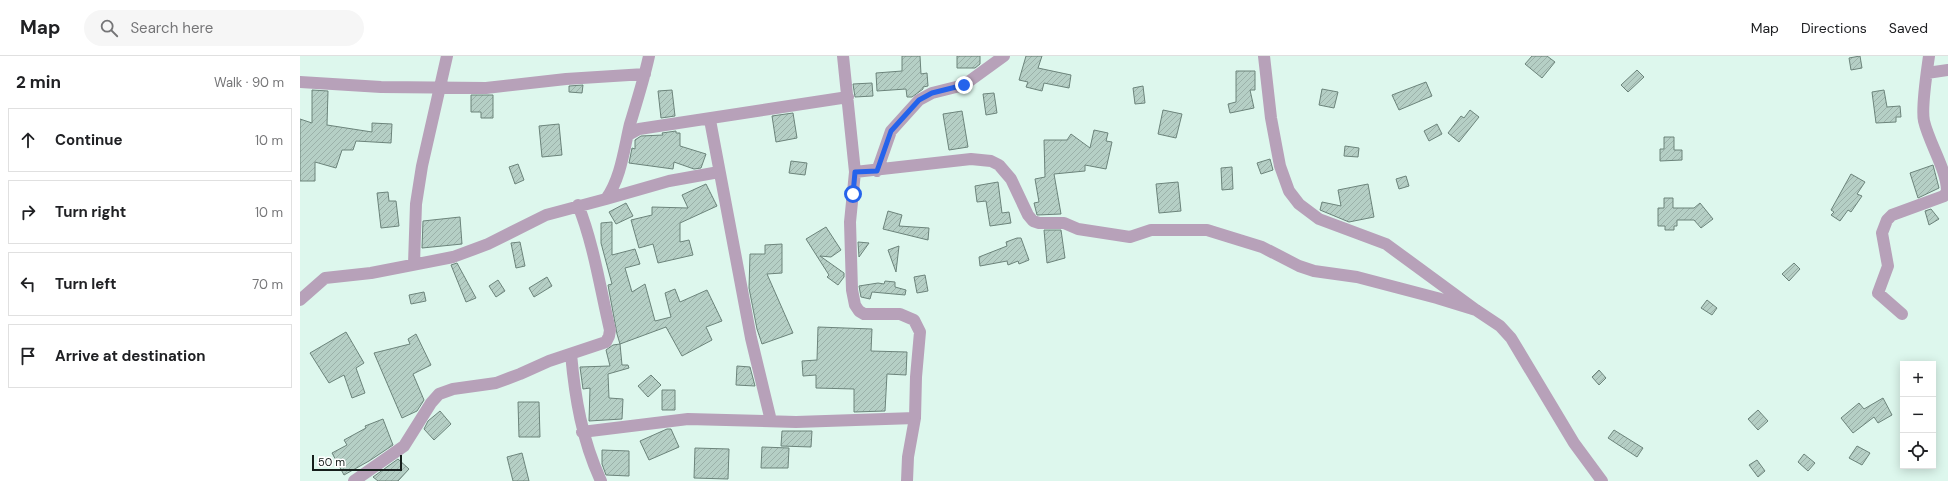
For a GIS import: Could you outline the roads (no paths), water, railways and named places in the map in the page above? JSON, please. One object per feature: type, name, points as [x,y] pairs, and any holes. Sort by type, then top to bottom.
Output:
[{"type":"street","points":[[414,264],[416,204],[422,166],[438,89],[447,56]]},
{"type":"street","points":[[606,199],[616,181],[649,56]]},
{"type":"street","points":[[843,56],[855,172],[850,222],[852,290],[855,305],[860,312],[864,314],[900,314],[914,320],[920,332],[916,377],[915,418],[908,457],[907,481]]},
{"type":"street","points":[[877,171],[891,131],[919,100],[932,93],[964,85],[1004,56]]},
{"type":"street","points":[[1264,56],[1271,118],[1280,166],[1289,191],[1299,204],[1319,219],[1386,244],[1508,333],[1574,443],[1602,481]]},
{"type":"street","points":[[1902,314],[1878,293],[1888,266],[1882,238],[1883,227],[1892,215],[1944,196],[1947,190],[1944,172],[1928,137],[1923,118],[1928,56]]},
{"type":"street","points":[[1927,73],[1948,70]]},
{"type":"street","points":[[300,82],[438,89],[510,87],[566,79],[645,74]]},
{"type":"street","points":[[628,135],[639,129],[710,120],[848,97]]},
{"type":"street","points":[[710,120],[751,338],[771,421]]},
{"type":"street","points":[[855,172],[877,171],[971,159],[991,161],[998,165],[1011,179],[1028,215],[1033,221],[1039,223],[1064,223],[1078,229],[1130,237],[1151,230],[1206,230],[1262,247],[1299,266],[1314,271],[1357,277],[1476,310]]},
{"type":"street","points":[[300,300],[325,278],[371,273],[453,257],[474,250],[530,221],[669,181],[719,172]]},
{"type":"street","points":[[354,481],[404,446],[439,394],[453,389],[496,383],[606,342],[610,330],[597,268],[585,223],[578,206]]},
{"type":"street","points":[[571,354],[582,432],[590,458],[601,481]]},
{"type":"street","points":[[582,432],[688,419],[796,422],[915,418]]}]
